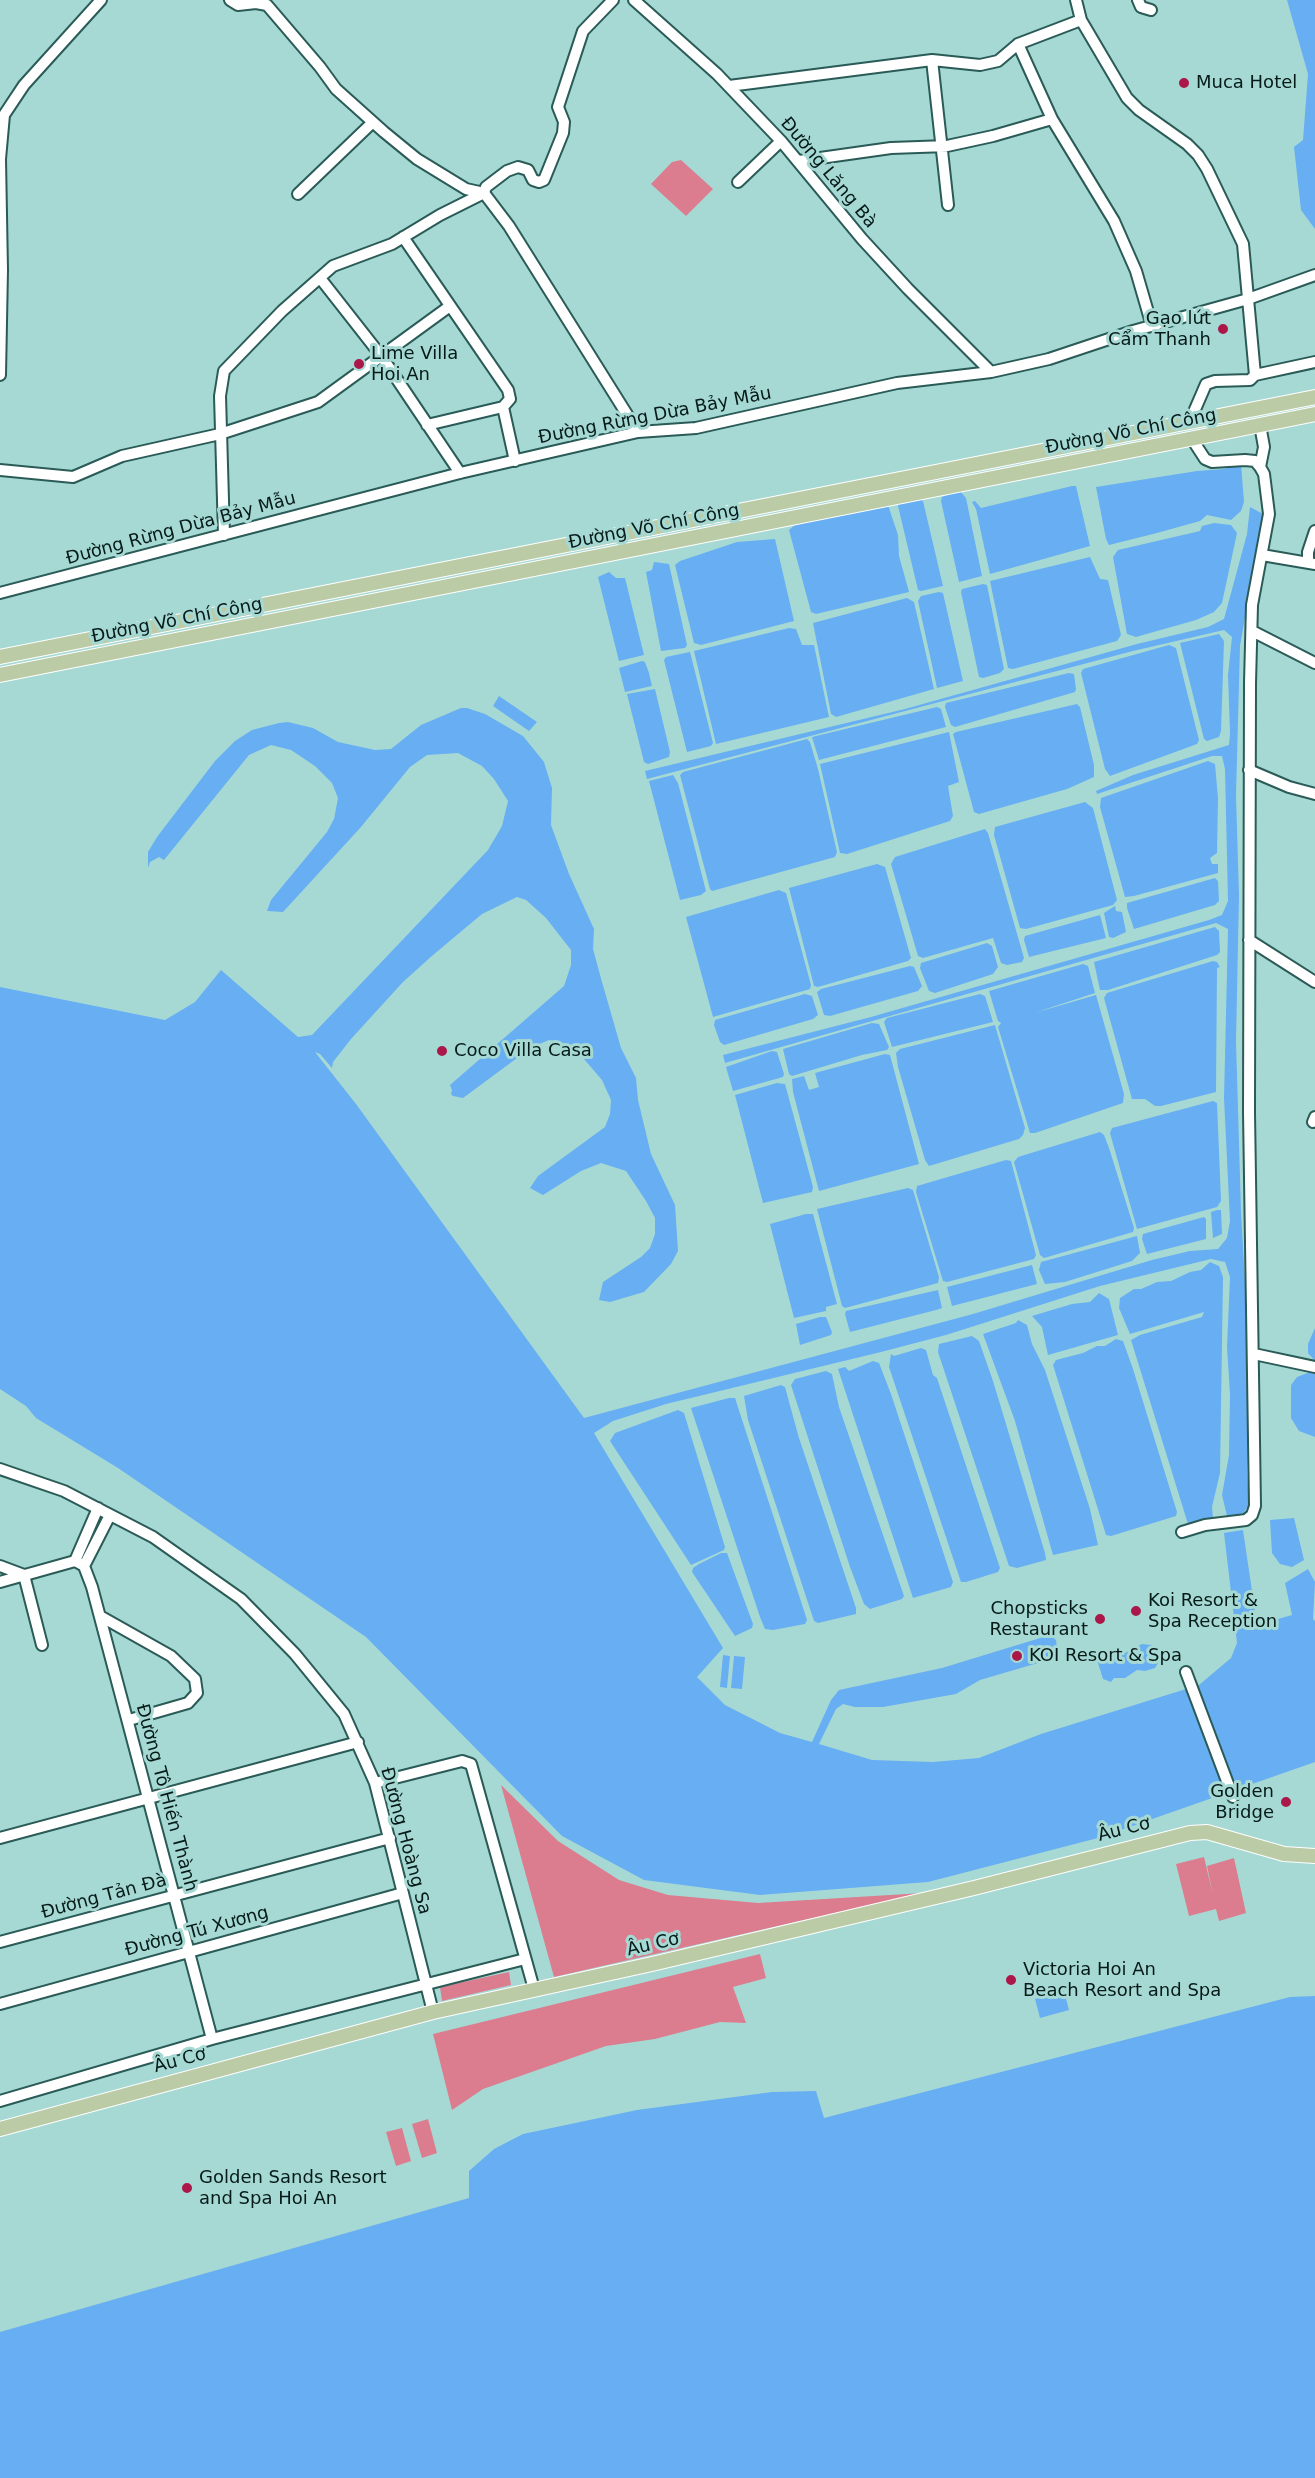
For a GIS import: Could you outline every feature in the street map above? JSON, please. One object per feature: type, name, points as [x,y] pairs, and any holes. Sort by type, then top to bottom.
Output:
[{"type":"main road","name":"Đường Võ Chí Công","points":[[0,657],[1315,397]]},
{"type":"main road","name":"Đường Võ Chí Công","points":[[0,675],[1315,414]]},
{"type":"main road","points":[[1190,421],[1192,439]]},
{"type":"main road","points":[[538,551],[540,567]]},
{"type":"main road","name":"Âu Cơ","points":[[0,2129],[433,2012],[652,1964],[1190,1833],[1207,1832],[1284,1854],[1315,1856]]},
{"type":"street","points":[[0,375],[0,159],[4,115],[24,85],[101,0]]},
{"type":"street","points":[[230,0],[238,5],[256,3],[267,5],[336,89],[373,122],[417,159],[466,189],[484,194],[509,226],[638,432]]},
{"type":"street","points":[[224,535],[220,396],[224,371],[282,311],[333,266],[392,244],[484,194],[486,187],[507,171],[518,167],[528,170],[533,180],[539,182],[544,180],[563,133],[564,122],[558,107],[582,31],[613,0]]},
{"type":"street","name":"Đường Lăng Bà","points":[[634,0],[729,86],[799,161],[862,239],[992,372]]},
{"type":"street","points":[[1138,0],[1142,7],[1151,10]]},
{"type":"street","points":[[1078,1],[1081,20],[1127,98],[1139,110],[1187,144],[1207,169],[1243,244],[1255,375]]},
{"type":"street","points":[[729,86],[932,60],[980,65],[998,61],[1018,44],[1081,20]]},
{"type":"street","points":[[1018,44],[1052,119],[1114,221],[1136,271],[1152,326]]},
{"type":"street","points":[[932,60],[948,205]]},
{"type":"street","points":[[799,161],[891,148],[940,146],[993,136],[1052,119]]},
{"type":"street","points":[[298,194],[373,122]]},
{"type":"street","points":[[738,182],[781,141]]},
{"type":"street","points":[[403,237],[508,390],[510,399],[503,407],[427,426]]},
{"type":"street","name":"Đường Rừng Dừa Bảy Mẫu","points":[[0,593],[460,473],[638,432],[696,428],[897,383],[992,372],[1049,359],[1152,326],[1248,299],[1315,275]]},
{"type":"street","points":[[320,278],[382,357],[460,473]]},
{"type":"street","points":[[0,470],[73,477],[122,456],[220,434],[318,402],[450,306]]},
{"type":"street","points":[[1190,421],[1206,384],[1215,381],[1250,380],[1255,375],[1315,362]]},
{"type":"street","points":[[503,407],[515,460]]},
{"type":"street","points":[[1260,425],[1264,447],[1260,466]]},
{"type":"street","points":[[1182,1532],[1205,1525],[1246,1521],[1252,1515],[1255,1506],[1249,770],[1252,604],[1269,514],[1264,474],[1260,466],[1254,461],[1212,462],[1204,459],[1192,439]]},
{"type":"street","points":[[1262,555],[1311,563],[1308,552],[1315,531]]},
{"type":"street","points":[[1252,631],[1315,663]]},
{"type":"street","points":[[1249,770],[1315,795]]},
{"type":"street","points":[[1249,940],[1315,981]]},
{"type":"street","points":[[1254,1354],[1315,1367]]},
{"type":"street","name":"Đường Hoàng Sa","points":[[0,1469],[64,1491],[153,1537],[241,1599],[295,1654],[344,1714],[375,1783],[433,2012]]},
{"type":"street","points":[[80,1563],[98,1508]]},
{"type":"street","points":[[0,1582],[80,1563],[110,1515]]},
{"type":"street","name":"Đường Tô Hiến Thành","points":[[80,1563],[100,1616],[129,1720],[212,2039]]},
{"type":"street","points":[[0,1566],[24,1575]]},
{"type":"street","points":[[24,1575],[42,1645]]},
{"type":"street","points":[[100,1616],[171,1656],[195,1679],[197,1693],[188,1703],[129,1720]]},
{"type":"street","points":[[1186,1672],[1233,1797]]},
{"type":"street","points":[[0,1838],[358,1742]]},
{"type":"street","points":[[375,1783],[462,1761],[471,1764],[534,1989]]},
{"type":"street","name":"Đường Tản Đà","points":[[0,1942],[390,1838]]},
{"type":"street","name":"Đường Tú Xương","points":[[0,2004],[403,1893]]},
{"type":"street","points":[[0,2101],[212,2039],[525,1959]]},
{"type":"shaded area","points":[[681,160],[713,189],[686,216],[651,184],[672,162]]},
{"type":"shaded area","points":[[501,1785],[558,1841],[619,1880],[668,1895],[758,1903],[923,1893],[554,1977]]},
{"type":"shaded area","points":[[1204,1857],[1213,1895],[1207,1866],[1234,1858],[1246,1913],[1219,1921],[1216,1909],[1189,1916],[1176,1864]]},
{"type":"shaded area","points":[[760,1954],[766,1978],[733,1987],[746,2023],[720,2022],[655,2039],[606,2046],[483,2089],[452,2110],[433,2034]]},
{"type":"shaded area","points":[[509,1972],[511,1985],[442,2001],[440,1987]]},
{"type":"shaded area","points":[[428,2119],[437,2153],[422,2158],[412,2124]]},
{"type":"shaded area","points":[[402,2128],[411,2161],[396,2166],[386,2132]]},
{"type":"water","points":[[1287,0],[1315,0],[1315,229],[1301,210],[1294,147],[1303,140],[1308,74]]},
{"type":"water","points":[[1241,464],[1244,502],[1241,511],[1231,520],[1207,515],[1200,521],[1109,545],[1096,487],[1224,469]]},
{"type":"water","points":[[1076,486],[1090,546],[990,574],[976,509],[972,502],[975,501],[981,508]]},
{"type":"water","points":[[960,491],[966,498],[982,576],[959,582],[941,501],[942,497]]},
{"type":"water","points":[[917,497],[923,501],[943,586],[921,591],[918,590],[898,506],[898,503]]},
{"type":"water","points":[[888,505],[898,535],[899,556],[909,592],[816,614],[811,612],[789,530],[795,525]]},
{"type":"water","points":[[1250,507],[1263,514],[1240,646],[1236,795],[1239,896],[1236,1041],[1247,1318],[1249,1504],[1242,1516],[1227,1516],[1222,1495],[1229,1455],[1230,1394],[1227,1347],[1230,1277],[1225,1262],[1211,1259],[1100,1286],[946,1335],[666,1404],[613,1421],[594,1433],[723,1648],[697,1677],[725,1705],[780,1733],[812,1742],[831,1700],[839,1690],[942,1668],[1050,1635],[1056,1640],[1058,1656],[1055,1658],[980,1680],[956,1694],[883,1707],[855,1707],[843,1704],[836,1709],[819,1744],[872,1760],[933,1762],[979,1758],[1041,1734],[1199,1685],[1231,1658],[1237,1643],[1224,1533],[1243,1530],[1257,1625],[1292,1615],[1285,1583],[1308,1569],[1315,1582],[1313,1619],[1315,1621],[1315,1762],[1098,1838],[928,1882],[760,1895],[644,1880],[562,1836],[366,1637],[118,1468],[36,1418],[26,1406],[0,1389],[0,987],[165,1020],[195,1002],[221,970],[298,1037],[312,1035],[488,850],[502,826],[508,801],[494,779],[482,766],[458,753],[427,755],[410,767],[361,827],[283,912],[267,911],[271,900],[327,832],[334,819],[338,798],[332,783],[315,766],[291,750],[271,745],[249,755],[164,860],[159,857],[150,862],[148,868],[148,852],[157,837],[215,761],[235,741],[252,730],[279,723],[288,722],[313,728],[338,742],[375,750],[391,749],[421,725],[461,708],[467,708],[485,714],[523,736],[544,762],[552,788],[551,825],[569,874],[594,929],[593,949],[621,1048],[636,1078],[638,1100],[651,1154],[675,1205],[678,1251],[671,1264],[644,1292],[610,1302],[599,1300],[603,1282],[641,1257],[650,1248],[655,1234],[655,1218],[646,1201],[626,1171],[601,1163],[581,1171],[543,1195],[530,1188],[538,1176],[605,1127],[610,1114],[611,1100],[602,1080],[572,1045],[549,1040],[532,1047],[463,1098],[451,1094],[450,1085],[564,986],[571,965],[571,950],[546,918],[526,900],[517,897],[482,914],[433,955],[403,982],[351,1039],[333,1062],[332,1068],[320,1054],[315,1052],[356,1104],[584,1418],[973,1314],[1152,1260],[1190,1251],[1218,1249],[1227,1238],[1230,1221],[1224,1098],[1228,929],[1216,923],[725,1063],[723,1055],[871,1017],[1222,915],[1228,901],[1225,769],[1222,756],[1212,756],[1097,794],[1096,791],[1133,775],[1229,745],[1228,675],[1232,637],[1224,630],[1133,651],[647,779],[645,771],[905,709],[1137,644],[1208,627],[1224,619],[1247,534]]},
{"type":"water","points":[[1214,523],[1231,525],[1237,533],[1222,603],[1214,612],[1196,620],[1136,637],[1127,634],[1113,557],[1118,550],[1200,531],[1202,526]]},
{"type":"water","points":[[775,539],[794,621],[701,645],[694,643],[675,565],[680,561],[737,542]]},
{"type":"water","points":[[1090,557],[1100,579],[1108,580],[1121,635],[1117,641],[1013,669],[1008,668],[990,581]]},
{"type":"water","points":[[654,562],[669,564],[687,645],[685,648],[661,651],[646,572],[652,570]]},
{"type":"water","points":[[609,572],[616,578],[625,578],[644,655],[619,661],[598,577]]},
{"type":"water","points":[[987,585],[1004,669],[1000,673],[983,678],[979,677],[961,592],[962,589]]},
{"type":"water","points":[[943,593],[963,681],[937,688],[918,601],[921,596]]},
{"type":"water","points":[[907,598],[914,602],[934,689],[836,717],[831,714],[813,623]]},
{"type":"water","points":[[789,628],[796,629],[802,645],[814,645],[829,717],[716,744],[694,651]]},
{"type":"water","points":[[1219,634],[1224,641],[1221,731],[1219,737],[1207,741],[1204,739],[1180,643]]},
{"type":"water","points":[[1169,645],[1176,648],[1199,740],[1197,744],[1110,776],[1105,769],[1081,673],[1083,669]]},
{"type":"water","points":[[690,652],[713,743],[711,746],[687,752],[664,660],[666,657]]},
{"type":"water","points":[[645,662],[652,686],[625,692],[619,668]]},
{"type":"water","points":[[1069,673],[1074,674],[1075,692],[955,727],[951,725],[945,707],[946,703]]},
{"type":"water","points":[[655,689],[670,752],[669,757],[648,764],[644,762],[627,694]]},
{"type":"water","points":[[499,696],[537,722],[529,731],[493,706]]},
{"type":"water","points":[[1077,704],[1080,707],[1094,765],[1094,777],[1067,789],[979,814],[974,812],[953,734]]},
{"type":"water","points":[[937,707],[941,709],[946,727],[819,760],[812,737]]},
{"type":"water","points":[[949,732],[959,782],[948,786],[953,816],[950,821],[847,854],[840,853],[820,764]]},
{"type":"water","points":[[807,739],[818,769],[837,852],[835,857],[712,891],[680,775],[683,772]]},
{"type":"water","points":[[1208,761],[1215,764],[1218,798],[1217,853],[1210,858],[1212,864],[1218,864],[1218,873],[1125,897],[1100,807],[1101,798]]},
{"type":"water","points":[[673,775],[678,783],[706,891],[701,895],[680,900],[649,781]]},
{"type":"water","points":[[1085,802],[1093,808],[1117,900],[1113,905],[1026,929],[1020,928],[994,835],[995,827]]},
{"type":"water","points":[[985,829],[1024,958],[1022,962],[1007,965],[1001,963],[993,938],[923,958],[918,956],[891,864],[895,857]]},
{"type":"water","points":[[877,864],[885,867],[911,958],[908,961],[818,987],[814,986],[789,888]]},
{"type":"water","points":[[1215,878],[1218,881],[1219,901],[1215,905],[1134,929],[1127,903]]},
{"type":"water","points":[[779,890],[786,893],[811,985],[810,989],[713,1017],[686,917]]},
{"type":"water","points":[[1115,906],[1116,911],[1122,912],[1126,932],[1113,938],[1109,937],[1104,913]]},
{"type":"water","points":[[1100,915],[1106,938],[1029,957],[1025,936]]},
{"type":"water","points":[[1215,927],[1219,931],[1220,952],[1217,955],[1108,990],[1100,990],[1094,962]]},
{"type":"water","points":[[987,943],[992,946],[998,967],[993,974],[935,993],[929,991],[920,968],[921,963]]},
{"type":"water","points":[[1213,961],[1217,962],[1220,967],[1217,968],[1216,1092],[1161,1106],[1155,1106],[1145,1099],[1132,1099],[1104,998],[1107,993]]},
{"type":"water","points":[[1083,964],[1088,966],[1095,993],[1034,1013],[1096,995],[1124,1094],[1123,1103],[1030,1133],[998,1027],[1001,1023],[998,1021],[989,991]]},
{"type":"water","points":[[910,966],[914,967],[922,986],[918,991],[830,1016],[824,1015],[817,992],[821,989]]},
{"type":"water","points":[[805,994],[812,996],[818,1015],[813,1019],[724,1045],[720,1042],[714,1025],[715,1020]]},
{"type":"water","points":[[980,994],[985,996],[993,1022],[892,1047],[884,1022],[887,1018]]},
{"type":"water","points":[[872,1023],[879,1024],[889,1047],[887,1050],[792,1076],[789,1074],[783,1049]]},
{"type":"water","points":[[995,1025],[1025,1128],[1023,1135],[1019,1139],[929,1166],[925,1160],[896,1053],[900,1049]]},
{"type":"water","points":[[772,1051],[777,1052],[783,1077],[733,1091],[726,1067]]},
{"type":"water","points":[[885,1054],[890,1055],[919,1164],[819,1191],[793,1092],[792,1079],[804,1076],[809,1090],[819,1087],[815,1073]]},
{"type":"water","points":[[777,1083],[785,1084],[813,1187],[812,1192],[763,1203],[735,1095]]},
{"type":"water","points":[[1213,1101],[1217,1103],[1221,1201],[1217,1207],[1137,1229],[1110,1133],[1112,1128]]},
{"type":"water","points":[[1100,1132],[1104,1135],[1109,1148],[1134,1228],[1133,1232],[1044,1258],[1040,1255],[1014,1162],[1018,1157]]},
{"type":"water","points":[[1006,1160],[1011,1161],[1036,1255],[1034,1259],[947,1282],[943,1281],[916,1192],[917,1186]]},
{"type":"water","points":[[908,1188],[913,1190],[939,1277],[938,1283],[845,1308],[842,1306],[817,1209]]},
{"type":"water","points":[[1221,1210],[1222,1234],[1213,1238],[1211,1212]]},
{"type":"water","points":[[813,1214],[837,1304],[826,1307],[826,1311],[794,1318],[770,1224]]},
{"type":"water","points":[[1204,1217],[1206,1219],[1206,1239],[1147,1254],[1142,1239],[1143,1234]]},
{"type":"water","points":[[1137,1236],[1140,1253],[1132,1261],[1065,1282],[1045,1284],[1039,1270],[1041,1262]]},
{"type":"water","points":[[1210,1262],[1219,1266],[1223,1277],[1220,1473],[1212,1507],[1213,1518],[1188,1524],[1131,1340],[1140,1335],[1202,1317],[1204,1312],[1130,1334],[1119,1308],[1120,1298],[1134,1289],[1141,1289],[1157,1282],[1171,1281],[1190,1272],[1201,1270]]},
{"type":"water","points":[[1032,1265],[1037,1284],[952,1306],[947,1287]]},
{"type":"water","points":[[938,1290],[942,1308],[850,1332],[846,1311]]},
{"type":"water","points":[[1099,1293],[1109,1299],[1118,1335],[1048,1355],[1042,1327],[1032,1316],[1072,1304],[1090,1302]]},
{"type":"water","points":[[826,1317],[831,1335],[800,1345],[796,1324]]},
{"type":"water","points":[[1018,1320],[1027,1325],[1032,1344],[1045,1370],[1090,1509],[1098,1545],[1053,1555],[1015,1421],[983,1334],[1016,1323]]},
{"type":"water","points":[[1315,1328],[1315,1361],[1308,1353],[1308,1344]]},
{"type":"water","points":[[972,1336],[979,1341],[993,1381],[1045,1553],[1046,1560],[1017,1568],[1009,1566],[938,1352],[939,1344]]},
{"type":"water","points":[[1116,1339],[1123,1341],[1133,1369],[1177,1512],[1176,1516],[1111,1536],[1106,1535],[1053,1365],[1056,1360],[1083,1353],[1097,1346],[1105,1346]]},
{"type":"water","points":[[921,1348],[926,1350],[933,1375],[937,1378],[1000,1568],[998,1572],[966,1582],[961,1582],[889,1367],[891,1354],[894,1356]]},
{"type":"water","points":[[873,1361],[879,1363],[891,1394],[953,1582],[951,1587],[913,1598],[838,1369],[845,1367],[849,1371]]},
{"type":"water","points":[[826,1371],[832,1374],[839,1407],[904,1596],[902,1599],[870,1609],[864,1604],[850,1567],[791,1385],[795,1379]]},
{"type":"water","points":[[1310,1372],[1315,1373],[1315,1437],[1299,1431],[1291,1418],[1291,1385],[1297,1377]]},
{"type":"water","points":[[781,1385],[785,1387],[799,1438],[856,1608],[856,1614],[818,1623],[814,1621],[748,1420],[744,1396]]},
{"type":"water","points":[[735,1398],[807,1620],[805,1624],[773,1630],[765,1629],[760,1617],[691,1408]]},
{"type":"water","points":[[678,1410],[684,1413],[725,1547],[724,1550],[691,1565],[610,1441],[615,1433]]},
{"type":"water","points":[[1294,1518],[1304,1560],[1292,1567],[1280,1564],[1272,1553],[1270,1520]]},
{"type":"water","points":[[721,1553],[727,1553],[753,1624],[752,1628],[735,1636],[692,1572],[693,1568],[699,1564]]},
{"type":"water","points":[[1142,1644],[1151,1645],[1158,1651],[1160,1660],[1155,1668],[1145,1671],[1137,1670],[1125,1678],[1114,1678],[1111,1682],[1103,1679],[1097,1660],[1101,1655],[1106,1656],[1117,1651],[1125,1653]]},
{"type":"water","points":[[723,1655],[730,1656],[727,1688],[720,1687]]},
{"type":"water","points":[[734,1656],[745,1657],[742,1689],[731,1688]]},
{"type":"water","points":[[1064,1991],[1069,2010],[1040,2018],[1035,1999]]},
{"type":"water","points":[[1315,1996],[1315,2478],[0,2478],[0,2332],[469,2198],[469,2171],[494,2149],[523,2134],[637,2110],[772,2092],[816,2091],[824,2118],[1290,1997]]},
{"type":"place","name":"Muca Hotel","points":[[1184,83]]},
{"type":"place","name":"Gạo lứt Cẩm Thanh","points":[[1223,329]]},
{"type":"place","name":"Lime Villa Hoi An","points":[[359,364]]},
{"type":"place","name":"Coco Villa Casa","points":[[442,1051]]},
{"type":"place","name":"Koi Resort & Spa Reception","points":[[1136,1611]]},
{"type":"place","name":"Chopsticks Restaurant","points":[[1100,1619]]},
{"type":"place","name":"KOI Resort & Spa","points":[[1017,1656]]},
{"type":"place","name":"Golden Bridge","points":[[1286,1802]]},
{"type":"place","name":"Victoria Hoi An Beach Resort and Spa","points":[[1011,1980]]},
{"type":"place","name":"Golden Sands Resort and Spa Hoi An","points":[[187,2188]]}]
